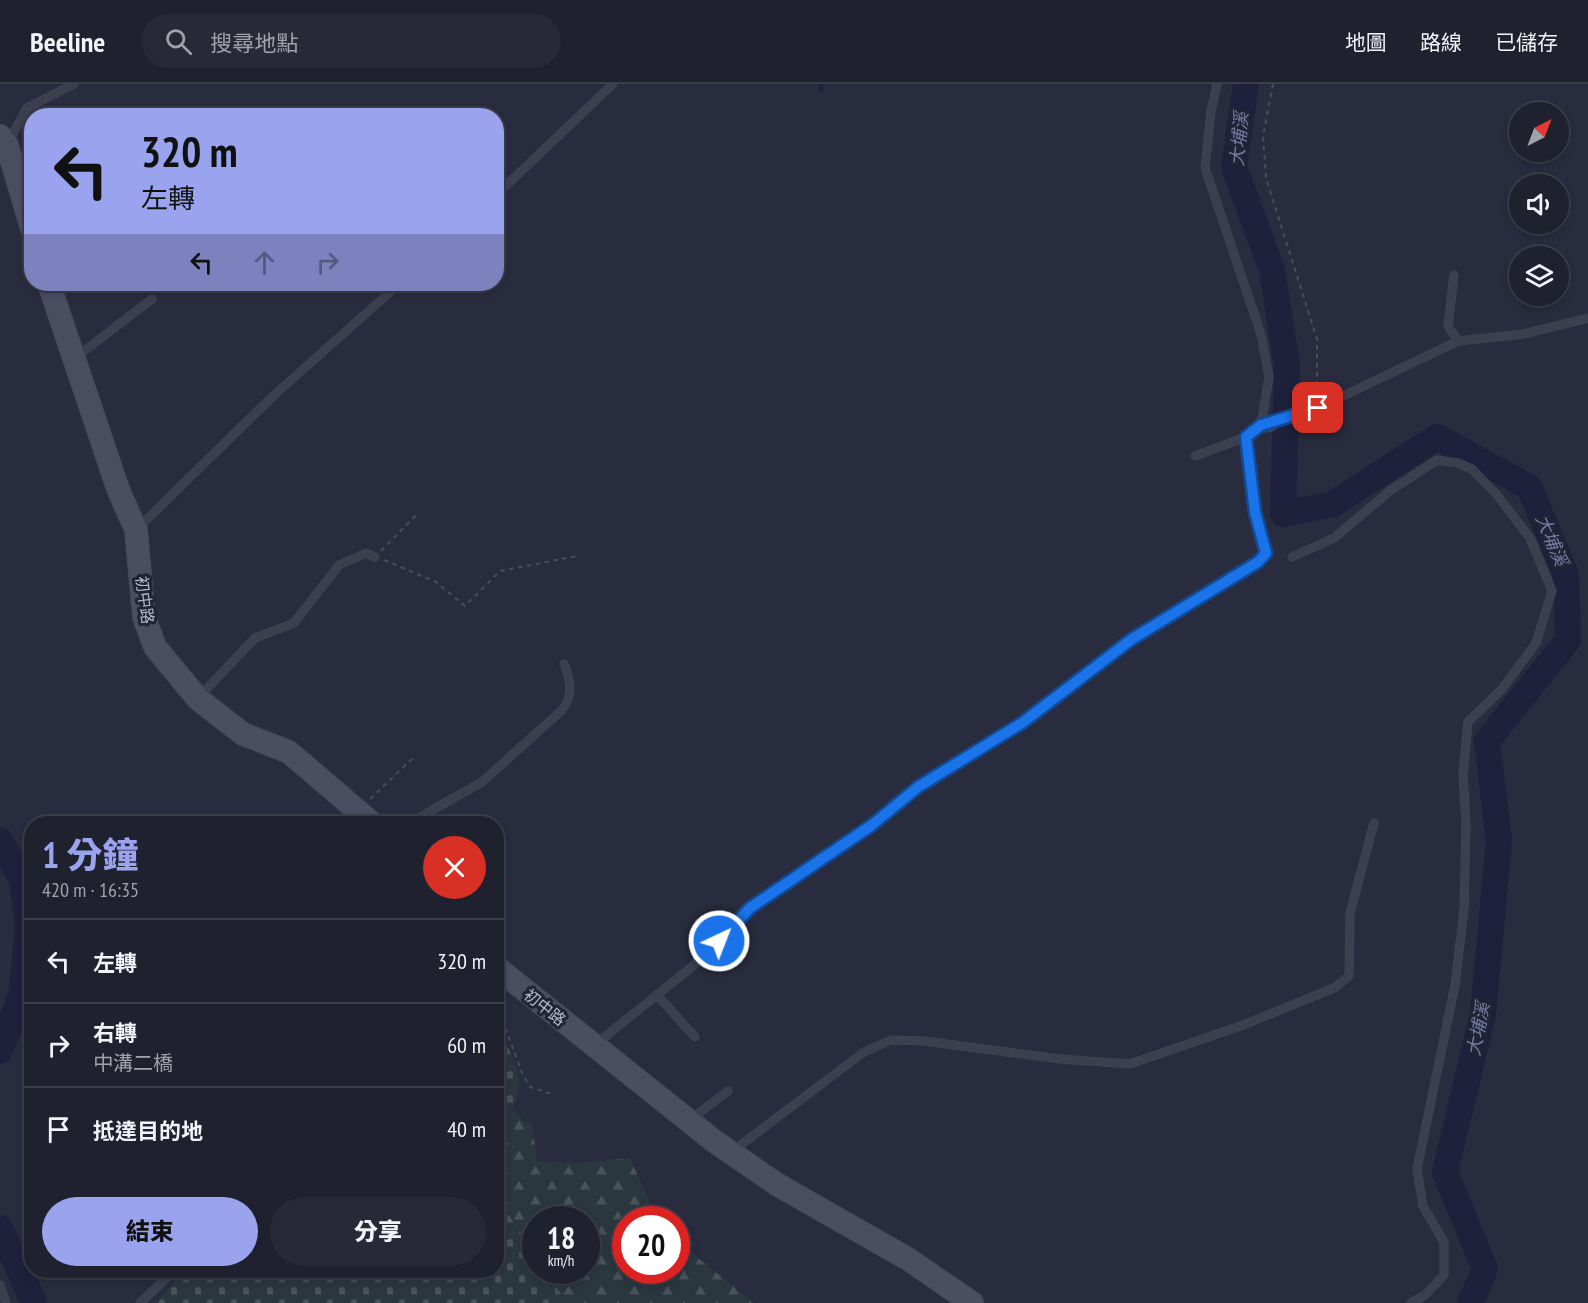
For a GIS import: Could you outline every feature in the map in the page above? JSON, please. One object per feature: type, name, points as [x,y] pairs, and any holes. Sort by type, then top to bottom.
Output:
[{"type":"street","points":[[4,140],[24,204]]},
{"type":"street","name":"初中路","points":[[51,291],[118,489],[136,530],[144,617],[155,647],[198,699],[243,734],[289,752],[365,816]]},
{"type":"street","name":"初中路","points":[[504,974],[689,1120],[778,1185],[908,1259],[972,1303]]},
{"type":"lane","points":[[27,108],[74,84]]},
{"type":"lane","points":[[504,187],[613,84]]},
{"type":"lane","points":[[1217,84],[1211,111],[1205,168],[1261,334],[1269,377],[1265,424]]},
{"type":"lane","points":[[4,140],[24,112]]},
{"type":"lane","points":[[1454,275],[1448,326],[1458,340]]},
{"type":"lane","points":[[136,530],[272,398],[391,291]]},
{"type":"lane","points":[[74,359],[152,299]]},
{"type":"lane","points":[[1195,456],[1246,437],[1265,424],[1318,408],[1458,340],[1524,334],[1588,318]]},
{"type":"lane","points":[[595,1045],[704,957],[750,908],[872,825],[918,787],[1022,723],[1132,639],[1258,562],[1266,553],[1255,512],[1246,437]]},
{"type":"lane","points":[[1292,556],[1334,538],[1391,490],[1437,460],[1458,462],[1472,469],[1497,495],[1530,538],[1552,591],[1536,643],[1502,689],[1468,722],[1464,774],[1466,824],[1464,909],[1456,974],[1417,1169],[1423,1206],[1444,1242],[1444,1275],[1425,1295],[1411,1303]]},
{"type":"lane","points":[[198,699],[255,638],[294,623],[339,565],[366,554],[375,557]]},
{"type":"lane","points":[[422,816],[482,782],[561,711],[570,701],[570,681],[564,664]]},
{"type":"lane","points":[[732,1152],[864,1052],[891,1040],[924,1041],[1060,1059],[1130,1064],[1243,1025],[1334,988],[1349,976],[1350,912],[1374,823]]},
{"type":"lane","points":[[657,995],[695,1037]]},
{"type":"lane","points":[[689,1120],[728,1090]]},
{"type":"lane","points":[[140,1303],[167,1278]]},
{"type":"lane","points":[[0,1285],[6,1303]]},
{"type":"path","points":[[1273,84],[1263,136],[1266,178],[1317,339],[1318,408]]},
{"type":"path","points":[[416,515],[375,557],[412,569],[436,582],[465,606],[500,571],[577,556]]},
{"type":"path","points":[[367,816],[414,757]]},
{"type":"path","points":[[504,1022],[530,1088],[552,1094]]},
{"type":"green space","points":[[504,1038],[515,1064],[519,1088],[504,1121]]},
{"type":"green space","points":[[514,1110],[524,1122],[532,1123],[537,1161],[580,1163],[630,1158],[651,1206],[612,1206],[612,1284],[690,1284],[690,1251],[754,1303],[567,1303],[555,1284],[600,1284],[600,1206],[522,1206],[522,1235],[504,1208],[504,1122]]},
{"type":"green space","points":[[504,1208],[522,1235],[522,1284],[555,1284],[567,1303],[156,1303],[177,1278],[504,1278]]},
{"type":"waterway","points":[[821,84],[821,90]]},
{"type":"waterway","name":"大埔溪","points":[[1246,84],[1234,167],[1272,270],[1287,365],[1283,514],[1333,504],[1437,437],[1529,487],[1566,575],[1568,640],[1487,741],[1499,841],[1483,1014],[1445,1172],[1485,1269],[1470,1303]]},
{"type":"waterway","points":[[0,840],[22,880],[24,895]]},
{"type":"waterway","points":[[0,1051],[22,992],[24,970]]},
{"type":"waterway","points":[[0,1228],[34,1303]]},
{"type":"route","points":[[719,941],[750,908],[872,825],[918,787],[1022,723],[1132,639],[1258,562],[1266,553],[1255,512],[1246,437],[1261,425],[1318,408]]}]
